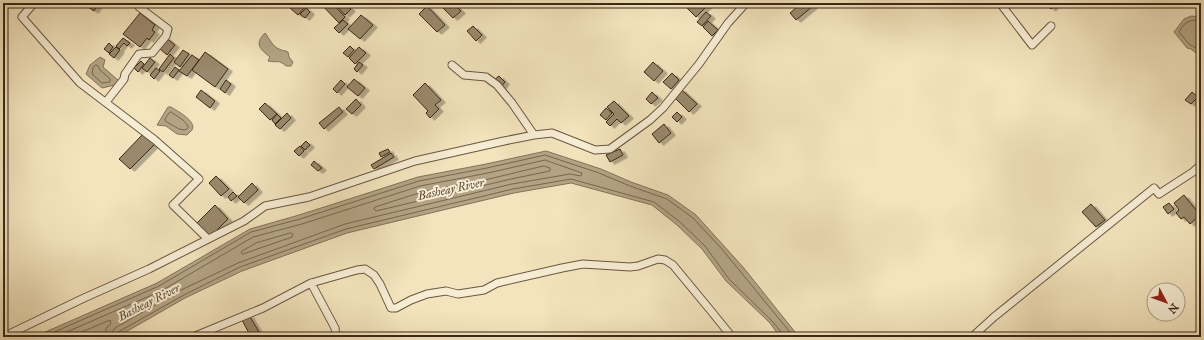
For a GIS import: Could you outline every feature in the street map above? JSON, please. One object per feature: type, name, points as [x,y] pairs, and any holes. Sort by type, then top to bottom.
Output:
[{"type":"street","points":[[34,3],[22,17],[80,83],[155,140],[198,179],[173,205],[208,239]]},
{"type":"street","points":[[106,102],[124,79],[125,74],[139,54],[152,53],[166,36],[168,29],[139,7],[143,3]]},
{"type":"street","points":[[3,337],[149,269],[244,221],[265,206],[309,198],[415,161],[504,140],[534,135],[552,133],[595,150],[610,149],[650,120],[663,108],[699,64],[728,23],[746,3]]},
{"type":"street","points":[[1000,3],[1032,45],[1051,26]]},
{"type":"street","points":[[452,65],[464,75],[486,77],[497,85],[509,98],[534,135]]},
{"type":"street","points":[[972,337],[994,317],[1154,188],[1159,194],[1201,165]]},
{"type":"street","points":[[193,337],[263,308],[311,283],[357,270],[365,269],[374,275],[380,284],[391,308],[396,308],[427,294],[446,291],[458,294],[484,290],[497,283],[583,264],[630,267],[638,266],[658,259],[665,260],[673,265],[732,337]]},
{"type":"street","points":[[311,283],[334,328],[336,337]]},
{"type":"water","points":[[1191,16],[1201,17],[1201,57],[1191,49],[1187,48],[1174,32],[1184,19]]},
{"type":"water","points":[[265,33],[275,46],[280,50],[288,52],[289,57],[293,62],[291,66],[286,66],[279,62],[268,61],[270,57],[261,49],[259,43]]},
{"type":"water","points":[[100,57],[105,60],[103,67],[119,81],[115,85],[102,88],[86,74],[90,65]]},
{"type":"water","points":[[168,107],[171,107],[182,114],[192,123],[192,130],[187,135],[177,134],[166,126],[157,125]]},
{"type":"water","name":"Basheay River","points":[[546,151],[601,169],[631,182],[668,195],[696,215],[743,267],[799,337],[780,337],[770,323],[726,281],[702,249],[677,225],[652,205],[571,183],[514,193],[347,233],[242,271],[185,298],[117,337],[34,337],[157,283],[250,229],[418,177]]},
{"type":"building","points":[[82,3],[99,3],[94,11]]},
{"type":"building","points":[[295,3],[301,3],[305,7],[298,15],[290,8]]},
{"type":"building","points":[[320,3],[332,3],[345,17],[339,23]]},
{"type":"building","points":[[345,3],[351,9],[345,15],[335,4]]},
{"type":"building","points":[[438,3],[453,3],[461,11],[453,18]]},
{"type":"building","points":[[682,3],[710,3],[696,17]]},
{"type":"building","points":[[802,3],[810,3],[813,6],[796,20],[790,13]]},
{"type":"building","points":[[1045,3],[1057,3],[1051,9]]},
{"type":"building","points":[[427,6],[445,25],[437,32],[419,14]]},
{"type":"building","points":[[306,8],[310,12],[305,18],[300,14]]},
{"type":"building","points":[[706,12],[711,16],[702,26],[697,22]]},
{"type":"building","points":[[140,13],[155,25],[152,30],[155,32],[149,40],[147,38],[140,47],[123,34]]},
{"type":"building","points":[[361,15],[373,25],[360,39],[348,29]]},
{"type":"building","points":[[343,20],[348,24],[339,33],[334,28]]},
{"type":"building","points":[[708,21],[718,30],[712,36],[703,27]]},
{"type":"building","points":[[473,26],[482,35],[476,41],[467,31]]},
{"type":"building","points":[[165,37],[175,45],[167,55],[158,47]]},
{"type":"building","points":[[123,38],[130,43],[127,46],[124,43],[119,49],[116,46]]},
{"type":"building","points":[[109,43],[113,47],[109,53],[104,49]]},
{"type":"building","points":[[350,46],[354,50],[348,57],[343,53]]},
{"type":"building","points":[[116,47],[120,50],[114,58],[109,54]]},
{"type":"building","points":[[359,47],[366,53],[355,64],[349,58]]},
{"type":"building","points":[[183,50],[189,54],[180,67],[174,62]]},
{"type":"building","points":[[205,52],[228,69],[215,87],[192,70]]},
{"type":"building","points":[[170,54],[174,58],[163,72],[159,69]]},
{"type":"building","points":[[192,55],[199,60],[187,76],[179,71]]},
{"type":"building","points":[[150,58],[155,62],[147,72],[142,68]]},
{"type":"building","points":[[141,61],[144,64],[138,72],[134,68]]},
{"type":"building","points":[[359,62],[363,65],[357,72],[354,69]]},
{"type":"building","points":[[653,62],[663,71],[654,81],[644,72]]},
{"type":"building","points":[[175,67],[179,70],[173,78],[169,75]]},
{"type":"building","points":[[156,68],[160,71],[154,79],[150,75]]},
{"type":"building","points":[[672,73],[679,80],[671,89],[663,82]]},
{"type":"building","points":[[499,76],[505,82],[501,87],[494,80]]},
{"type":"building","points":[[354,79],[365,88],[358,96],[347,87]]},
{"type":"building","points":[[226,80],[231,84],[225,93],[220,89]]},
{"type":"building","points":[[341,80],[345,84],[337,93],[333,89]]},
{"type":"building","points":[[425,83],[441,100],[435,105],[439,109],[430,118],[426,113],[428,111],[413,95]]},
{"type":"building","points":[[681,89],[697,104],[689,112],[673,96]]},
{"type":"building","points":[[201,90],[215,101],[210,108],[196,97]]},
{"type":"building","points":[[652,92],[658,98],[651,104],[646,99]]},
{"type":"building","points":[[1192,92],[1198,97],[1191,104],[1185,100]]},
{"type":"building","points":[[356,99],[361,105],[352,114],[346,109]]},
{"type":"building","points":[[614,101],[629,116],[621,123],[617,119],[610,126],[606,122],[614,114],[607,107]]},
{"type":"building","points":[[265,103],[277,114],[270,120],[259,109]]},
{"type":"building","points":[[339,107],[343,112],[324,129],[319,123]]},
{"type":"building","points":[[606,108],[612,113],[606,120],[600,115]]},
{"type":"building","points":[[677,112],[682,117],[677,122],[672,117]]},
{"type":"building","points":[[287,113],[291,118],[280,129],[275,125]]},
{"type":"building","points":[[277,114],[281,118],[275,124],[272,120]]},
{"type":"building","points":[[664,124],[671,133],[659,143],[652,134]]},
{"type":"building","points":[[144,133],[155,144],[130,169],[119,159]]},
{"type":"building","points":[[306,141],[310,145],[305,150],[301,146]]},
{"type":"building","points":[[300,146],[304,151],[299,156],[294,151]]},
{"type":"building","points":[[388,149],[390,152],[381,157],[379,153]]},
{"type":"building","points":[[620,149],[623,155],[610,162],[606,155]]},
{"type":"building","points":[[391,153],[394,157],[374,169],[371,165]]},
{"type":"building","points":[[314,161],[322,168],[318,171],[311,165]]},
{"type":"building","points":[[216,176],[229,189],[221,196],[209,183]]},
{"type":"building","points":[[252,183],[258,190],[244,203],[238,197]]},
{"type":"building","points":[[233,192],[237,196],[231,201],[228,197]]},
{"type":"building","points":[[1184,195],[1200,215],[1190,224],[1184,217],[1181,219],[1176,213],[1179,210],[1174,203]]},
{"type":"building","points":[[1169,203],[1174,209],[1168,214],[1163,207]]},
{"type":"building","points":[[1091,204],[1105,220],[1096,227],[1082,212]]},
{"type":"building","points":[[215,205],[228,219],[209,238],[196,224]]},
{"type":"building","points":[[249,315],[262,337],[251,337],[242,320]]}]
